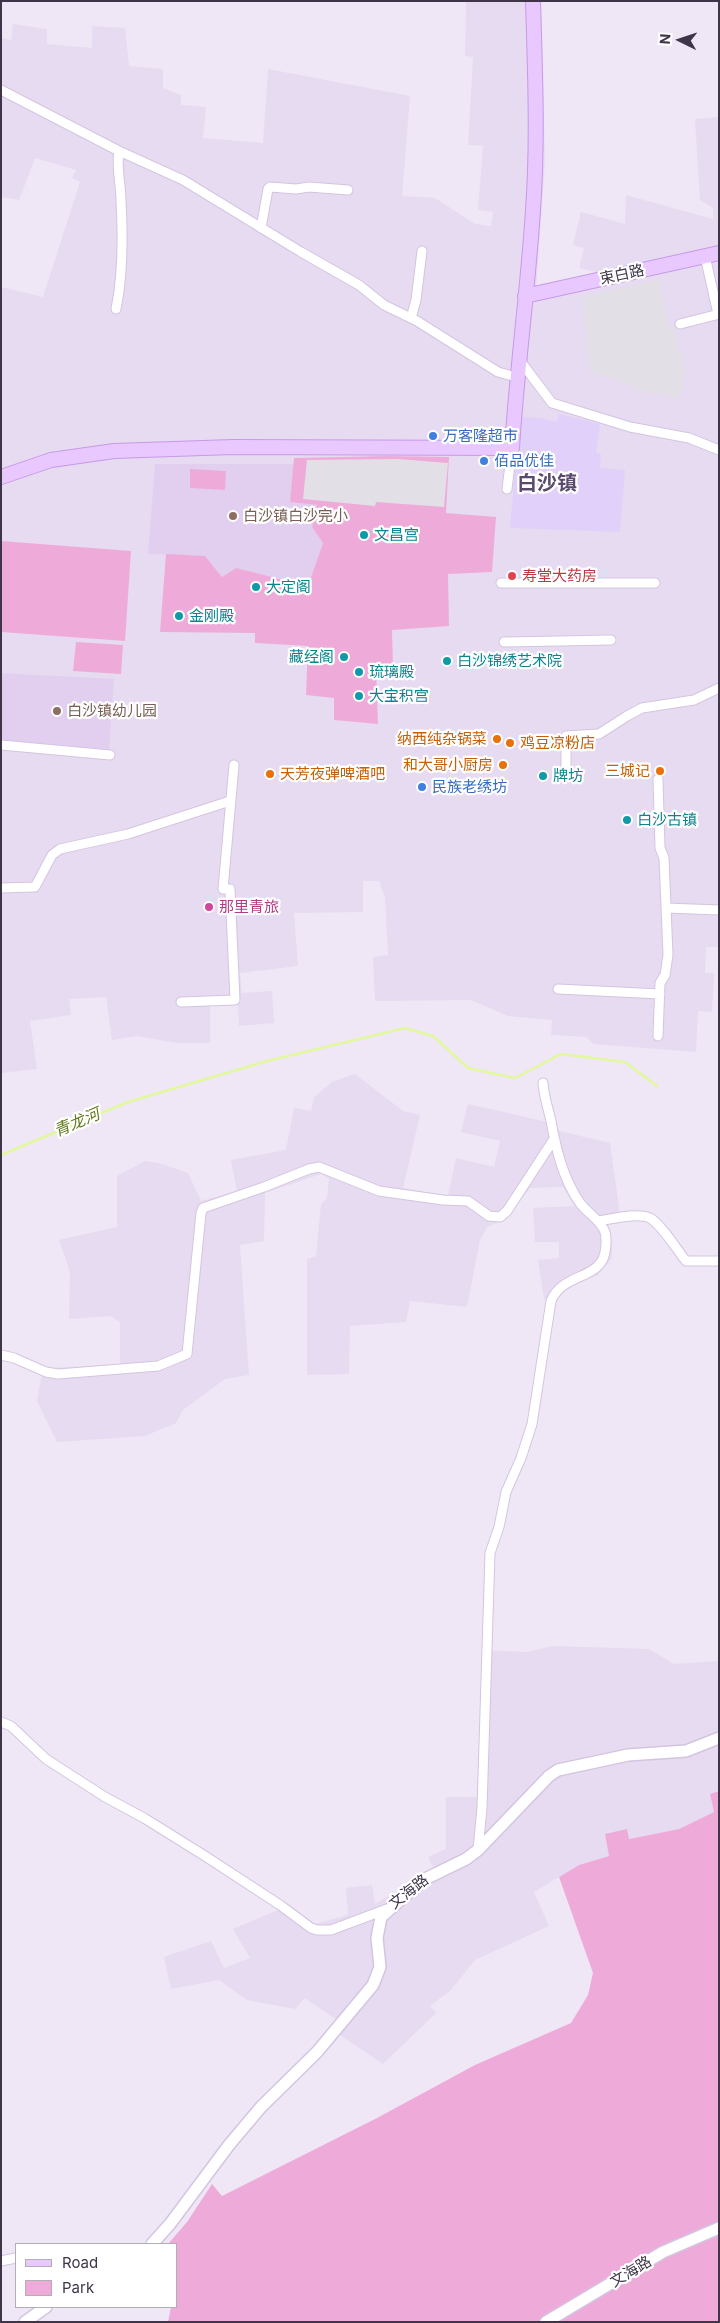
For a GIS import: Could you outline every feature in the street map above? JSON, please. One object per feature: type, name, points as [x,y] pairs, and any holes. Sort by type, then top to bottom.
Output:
[{"type":"main road","points":[[1,477],[51,460],[114,451],[233,447],[512,448],[516,378],[526,296],[535,166],[533,1]]},
{"type":"main road","name":"束白路","points":[[526,296],[712,254]]},
{"type":"street","points":[[1,90],[119,151],[183,180],[359,285],[384,305],[411,318],[498,372],[516,378]]},
{"type":"street","points":[[116,309],[120,283],[122,215],[117,170],[119,151]]},
{"type":"street","points":[[262,228],[270,187],[348,190]]},
{"type":"street","points":[[411,318],[416,300],[422,251]]},
{"type":"street","points":[[680,324],[718,314],[712,254]]},
{"type":"street","points":[[518,358],[552,403],[630,427],[689,438],[719,450]]},
{"type":"street","points":[[507,489],[512,448]]},
{"type":"street","points":[[501,583],[655,582]]},
{"type":"street","points":[[504,642],[611,640]]},
{"type":"street","points":[[566,772],[566,736],[599,734],[642,708],[694,700],[719,688]]},
{"type":"street","points":[[1,744],[110,755]]},
{"type":"street","points":[[180,1002],[236,1000],[230,889],[223,889],[234,766]]},
{"type":"street","points":[[658,779],[660,848],[664,858],[667,966],[665,975],[660,983],[658,1036]]},
{"type":"street","points":[[1,888],[35,887],[52,855],[60,849],[128,834],[230,802]]},
{"type":"street","points":[[666,908],[719,910]]},
{"type":"street","points":[[558,989],[660,994]]},
{"type":"street","points":[[478,1850],[482,1808],[490,1554],[499,1527],[506,1492],[521,1458],[532,1424],[551,1301],[563,1285],[596,1268],[603,1258],[606,1242],[605,1232],[599,1222],[580,1204],[564,1172],[554,1139],[543,1084]]},
{"type":"street","points":[[1,1355],[14,1358],[52,1374],[164,1364],[187,1354],[200,1214],[203,1208],[316,1167],[379,1191],[442,1200],[468,1201],[489,1216],[500,1217],[507,1211],[554,1139]]},
{"type":"street","points":[[599,1222],[615,1218],[647,1217],[655,1222],[686,1261],[719,1261]]},
{"type":"street","points":[[1,1722],[10,1726],[46,1759],[105,1798],[144,1818],[204,1856],[280,1905],[311,1928],[331,1930],[387,1909]]},
{"type":"street","name":"文海路","points":[[153,2243],[170,2224],[229,2145],[261,2107],[318,2052],[373,1985],[378,1974],[380,1960],[377,1927],[379,1920],[387,1909],[423,1880],[469,1857],[478,1850],[549,1776],[558,1770],[628,1755],[686,1751],[719,1738]]},
{"type":"street","name":"文海路","points":[[546,2322],[663,2252],[719,2228]]},
{"type":"street","points":[[1,2261],[15,2258]]},
{"type":"street","points":[[25,2322],[45,2308]]},
{"type":"shaded area","points":[[466,1],[541,1],[545,160],[536,293],[600,273],[579,268],[584,248],[573,245],[581,212],[625,224],[626,195],[713,219],[713,208],[700,200],[695,119],[719,117],[719,947],[706,947],[705,973],[714,973],[712,1012],[698,1011],[696,1052],[593,1044],[587,1037],[551,1035],[552,1020],[508,1016],[471,1000],[375,1001],[373,957],[388,955],[385,897],[379,881],[363,881],[363,912],[294,913],[298,966],[240,973],[242,993],[272,991],[274,1023],[239,1026],[238,1005],[210,1006],[210,1043],[177,1043],[137,1036],[112,1040],[106,997],[69,999],[71,1015],[30,1021],[37,1069],[1,1073],[1,287],[43,297],[80,182],[72,178],[76,170],[35,158],[19,200],[1,197],[1,38],[11,40],[13,24],[47,29],[47,44],[92,48],[92,26],[125,28],[129,66],[163,69],[163,88],[181,95],[181,105],[206,107],[203,138],[263,143],[268,69],[410,96],[402,196],[435,198],[475,224],[491,226],[493,212],[478,210],[483,146],[468,145],[473,57],[465,56]]},
{"type":"shaded area","points":[[659,279],[669,327],[674,327],[680,354],[684,354],[683,368],[686,369],[680,398],[633,390],[633,385],[590,372],[582,298]]},
{"type":"shaded area","points":[[559,414],[600,424],[596,453],[601,454],[600,468],[625,470],[620,532],[510,528],[520,417],[540,418],[557,422]]},
{"type":"shaded area","points":[[398,459],[448,463],[444,507],[376,502],[375,506],[303,499],[307,460]]},
{"type":"shaded area","name":"白沙镇白沙完小","points":[[155,464],[294,464],[290,502],[317,505],[312,527],[323,543],[308,586],[236,568],[222,577],[204,556],[148,554]]},
{"type":"shaded area","name":"白沙镇幼儿园","points":[[1,673],[114,679],[109,752],[65,745],[1,743]]},
{"type":"shaded area","points":[[355,1074],[403,1111],[420,1115],[403,1188],[448,1196],[456,1158],[494,1167],[500,1141],[461,1132],[468,1104],[556,1124],[559,1131],[610,1143],[621,1222],[608,1225],[612,1241],[612,1258],[598,1275],[568,1288],[555,1298],[544,1299],[538,1260],[559,1258],[559,1242],[535,1242],[533,1208],[574,1206],[563,1187],[530,1188],[506,1219],[487,1227],[480,1240],[467,1307],[410,1301],[406,1322],[350,1326],[349,1374],[307,1375],[307,1259],[316,1256],[321,1204],[327,1198],[329,1179],[321,1174],[265,1193],[264,1241],[240,1245],[249,1375],[225,1379],[183,1410],[176,1423],[145,1436],[57,1442],[37,1401],[43,1368],[120,1365],[120,1322],[110,1316],[69,1319],[70,1272],[59,1240],[117,1227],[117,1176],[145,1161],[159,1163],[188,1173],[201,1201],[237,1191],[231,1160],[286,1150],[294,1108],[311,1111],[314,1097],[332,1082]]},
{"type":"shaded area","points":[[553,1646],[649,1649],[674,1664],[719,1661],[719,1791],[710,1794],[714,1812],[679,1829],[628,1839],[626,1829],[609,1856],[579,1865],[534,1892],[549,1926],[475,1960],[451,1990],[430,2006],[436,2013],[383,2064],[334,2031],[340,2022],[305,1998],[295,2009],[247,2000],[219,1980],[171,1989],[164,1957],[211,1941],[224,1968],[250,1958],[233,1929],[290,1905],[315,1924],[348,1915],[346,1888],[372,1885],[375,1904],[434,1869],[428,1857],[446,1849],[446,1797],[477,1797],[483,1650],[527,1652]]},
{"type":"green space","points":[[449,457],[446,513],[496,517],[492,572],[448,574],[449,626],[392,630],[393,667],[376,668],[378,724],[334,720],[334,698],[306,695],[308,646],[255,643],[255,633],[160,632],[166,554],[205,556],[222,577],[236,568],[308,586],[323,543],[312,527],[317,505],[290,502],[294,458]]},
{"type":"green space","points":[[190,469],[226,471],[225,490],[190,488]]},
{"type":"green space","points":[[1,541],[131,551],[125,641],[1,632]]},
{"type":"green space","points":[[76,642],[123,645],[121,674],[73,671]]},
{"type":"green space","points":[[719,1791],[719,2322],[168,2322],[171,2308],[178,2308],[178,2243],[169,2243],[187,2222],[212,2184],[222,2196],[377,2118],[475,2065],[571,2023],[588,1995],[593,1973],[559,1877],[579,1865],[609,1856],[605,1834],[627,1829],[629,1839],[679,1829],[714,1812],[710,1794]]},
{"type":"waterway","name":"青龙河","points":[[1,1155],[128,1102],[267,1061],[405,1028],[433,1036],[468,1068],[515,1078],[561,1054],[625,1062],[657,1086]]},
{"type":"place","name":"万客隆超市","points":[[433,436]]},
{"type":"place","name":"佰品优佳","points":[[484,461]]},
{"type":"place","name":"白沙镇白沙完小","points":[[233,516]]},
{"type":"place","name":"文昌宫","points":[[364,535]]},
{"type":"place","name":"寿堂大药房","points":[[512,576]]},
{"type":"place","name":"大定阁","points":[[256,587]]},
{"type":"place","name":"金刚殿","points":[[179,616]]},
{"type":"place","name":"藏经阁","points":[[344,657]]},
{"type":"place","name":"白沙锦绣艺术院","points":[[447,661]]},
{"type":"place","name":"琉璃殿","points":[[359,672]]},
{"type":"place","name":"大宝积宫","points":[[359,696]]},
{"type":"place","name":"白沙镇幼儿园","points":[[57,711]]},
{"type":"place","name":"纳西纯杂锅菜","points":[[497,739]]},
{"type":"place","name":"鸡豆凉粉店","points":[[510,743]]},
{"type":"place","name":"和大哥小厨房","points":[[503,765]]},
{"type":"place","name":"三城记","points":[[660,771]]},
{"type":"place","name":"天芳夜弹啤酒吧","points":[[270,774]]},
{"type":"place","name":"牌坊","points":[[543,776]]},
{"type":"place","name":"民族老绣坊","points":[[422,787]]},
{"type":"place","name":"白沙古镇","points":[[627,820]]},
{"type":"place","name":"那里青旅","points":[[209,907]]},
{"type":"district","name":"白沙镇","points":[[547,484]]}]
